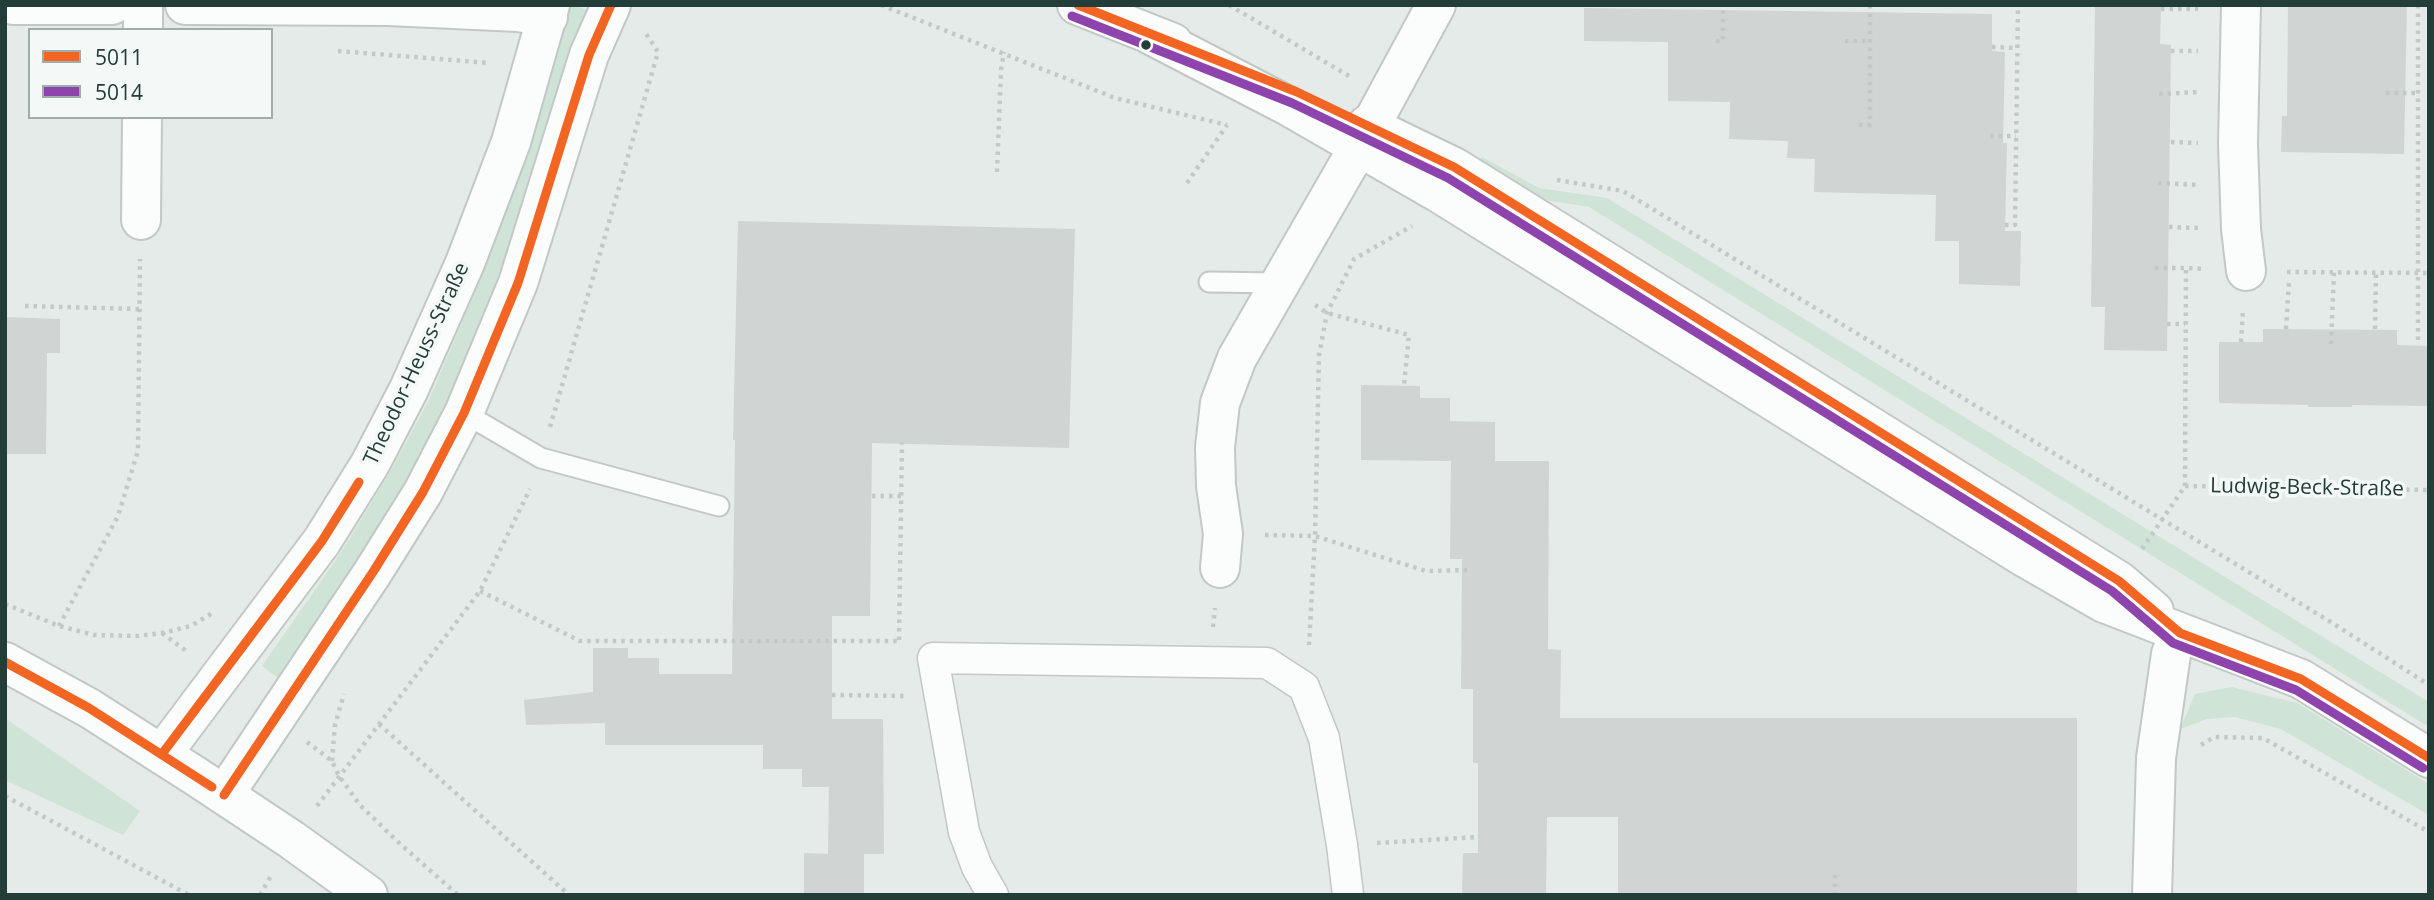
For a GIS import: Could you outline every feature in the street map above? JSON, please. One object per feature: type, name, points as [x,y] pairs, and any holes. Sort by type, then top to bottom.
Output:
[{"type":"street","points":[[13,5],[112,5]]},
{"type":"street","points":[[143,5],[143,28]]},
{"type":"street","points":[[185,5],[388,6],[549,11]]},
{"type":"street","points":[[1077,5],[1372,123],[1454,167],[2119,581],[2180,633]]},
{"type":"street","points":[[1221,551],[1215,460],[1220,404],[1237,358],[1372,123],[1436,5]]},
{"type":"street","points":[[2241,5],[2239,176],[2246,271]]},
{"type":"street","name":"Theodor-Heuss-Straße","points":[[162,754],[321,541],[376,453],[409,389],[465,263],[511,142],[549,11]]},
{"type":"street","points":[[224,795],[424,492],[464,413],[517,283],[589,55],[626,15]]},
{"type":"street","points":[[141,220],[142,119]]},
{"type":"street","points":[[1372,123],[1451,200],[2024,557],[2104,603],[2301,679],[2429,758]]},
{"type":"street","points":[[2152,895],[2156,758],[2171,654],[2180,633]]},
{"type":"street","points":[[993,895],[977,867],[964,832],[933,657],[1268,663],[1304,687],[1324,738],[1348,895]]},
{"type":"street","points":[[5,662],[89,708],[162,754],[292,840],[368,895]]},
{"type":"lane","points":[[1209,282],[1280,283]]},
{"type":"lane","points":[[464,413],[541,458],[719,506]]},
{"type":"path","points":[[881,5],[1115,98],[1227,125],[1187,183]]},
{"type":"path","points":[[1230,5],[1313,57],[1372,123]]},
{"type":"path","points":[[1716,41],[1723,41],[1723,5]]},
{"type":"path","points":[[1859,125],[1870,125],[1870,5]]},
{"type":"path","points":[[2005,225],[2015,225],[2018,5]]},
{"type":"path","points":[[2418,5],[2418,345]]},
{"type":"path","points":[[340,776],[480,592],[528,494],[541,458],[658,52],[626,15]]},
{"type":"path","points":[[1845,41],[1870,41]]},
{"type":"path","points":[[1992,47],[2017,48]]},
{"type":"path","points":[[334,51],[491,63]]},
{"type":"path","points":[[998,172],[1000,69],[1004,52]]},
{"type":"path","points":[[2386,93],[2417,93]]},
{"type":"path","points":[[1990,136],[2016,136]]},
{"type":"path","points":[[1546,178],[1623,191],[2429,685]]},
{"type":"path","points":[[59,626],[118,516],[138,451],[141,220]]},
{"type":"path","points":[[1304,687],[1312,613],[1319,355],[1327,313],[1354,259],[1422,220]]},
{"type":"path","points":[[2155,268],[2429,273]]},
{"type":"path","points":[[2119,581],[2185,486],[2186,268]]},
{"type":"path","points":[[2286,329],[2289,272]]},
{"type":"path","points":[[2330,344],[2334,272]]},
{"type":"path","points":[[2375,329],[2376,273]]},
{"type":"path","points":[[1280,283],[1327,313],[1409,335],[1404,385]]},
{"type":"path","points":[[24,306],[139,309]]},
{"type":"path","points":[[2167,324],[2185,324]]},
{"type":"path","points":[[899,640],[902,443]]},
{"type":"path","name":"Ludwig-Beck-Straße","points":[[2185,486],[2429,490]]},
{"type":"path","points":[[872,496],[901,496]]},
{"type":"path","points":[[1209,663],[1221,551],[1315,536],[1426,571],[1472,570]]},
{"type":"path","points":[[480,592],[580,641],[899,640],[933,657]]},
{"type":"path","points":[[5,604],[59,626],[94,635],[137,636],[191,626],[223,607]]},
{"type":"path","points":[[832,695],[939,696]]},
{"type":"path","points":[[379,724],[569,895]]},
{"type":"path","points":[[2156,758],[2186,753],[2214,737],[2263,738],[2429,832]]},
{"type":"path","points":[[332,761],[360,805],[458,895]]},
{"type":"path","points":[[5,796],[162,878],[189,895]]},
{"type":"path","points":[[1342,845],[1478,837]]},
{"type":"path","points":[[1835,875],[1835,895]]},
{"type":"green space","points":[[565,5],[574,5],[589,11],[535,187],[454,409],[282,681],[262,666],[342,551],[389,474],[430,398],[484,269]]},
{"type":"green space","points":[[1482,157],[1539,188],[1607,198],[2429,702],[2429,727],[1589,207],[1527,197],[1475,166]]},
{"type":"green space","points":[[2232,687],[2297,703],[2429,784],[2429,815],[2281,729],[2235,717],[2207,719],[2180,729],[2195,694]]},
{"type":"green space","points":[[5,718],[140,811],[123,835],[5,780]]},
{"type":"building","points":[[2095,5],[2161,5],[2160,44],[2171,45],[2167,351],[2104,350],[2105,307],[2091,307]]},
{"type":"building","points":[[2288,5],[2407,5],[2404,154],[2281,152],[2282,116],[2287,116]]},
{"type":"building","points":[[1584,8],[1992,14],[1992,51],[2005,52],[2005,231],[2021,231],[2020,286],[1959,284],[1959,241],[1935,241],[1936,195],[1814,192],[1815,159],[1787,158],[1788,141],[1729,139],[1730,102],[1668,101],[1668,42],[1584,41]]},
{"type":"building","points":[[738,221],[1075,229],[1069,448],[872,443],[870,616],[832,616],[832,719],[883,719],[884,854],[864,854],[864,895],[804,895],[804,853],[828,854],[829,787],[802,787],[802,769],[763,769],[763,745],[605,745],[605,723],[526,725],[524,700],[593,692],[593,648],[628,648],[628,658],[659,658],[659,674],[732,674]]},
{"type":"building","points":[[5,317],[60,319],[60,353],[47,353],[46,454],[5,454]]},
{"type":"building","points":[[2263,329],[2397,330],[2397,345],[2429,346],[2429,406],[2308,407],[2219,403],[2219,342],[2263,342]]},
{"type":"building","points":[[1361,385],[1420,386],[1420,398],[1450,398],[1450,421],[1495,422],[1495,461],[1549,461],[1548,649],[1561,650],[1560,718],[2077,718],[2077,895],[1618,895],[1618,817],[1547,817],[1546,895],[1462,895],[1463,853],[1478,853],[1478,763],[1473,763],[1473,689],[1461,689],[1462,559],[1450,559],[1451,461],[1361,460]]},
{"type":"transit line","name":"5011","points":[[224,795],[373,572],[423,492],[464,413],[518,283],[589,55],[611,5]]},
{"type":"transit line","name":"5011","points":[[1078,5],[1297,92],[1454,167],[2119,581],[2180,633],[2301,679],[2429,758]]},
{"type":"transit line","name":"5014","points":[[1072,16],[1292,103],[1448,178],[2112,591],[2173,643],[2296,690],[2423,768]]},
{"type":"transit line","name":"5011","points":[[162,754],[322,541],[359,482]]},
{"type":"transit line","name":"5011","points":[[5,662],[89,708],[212,787]]}]
